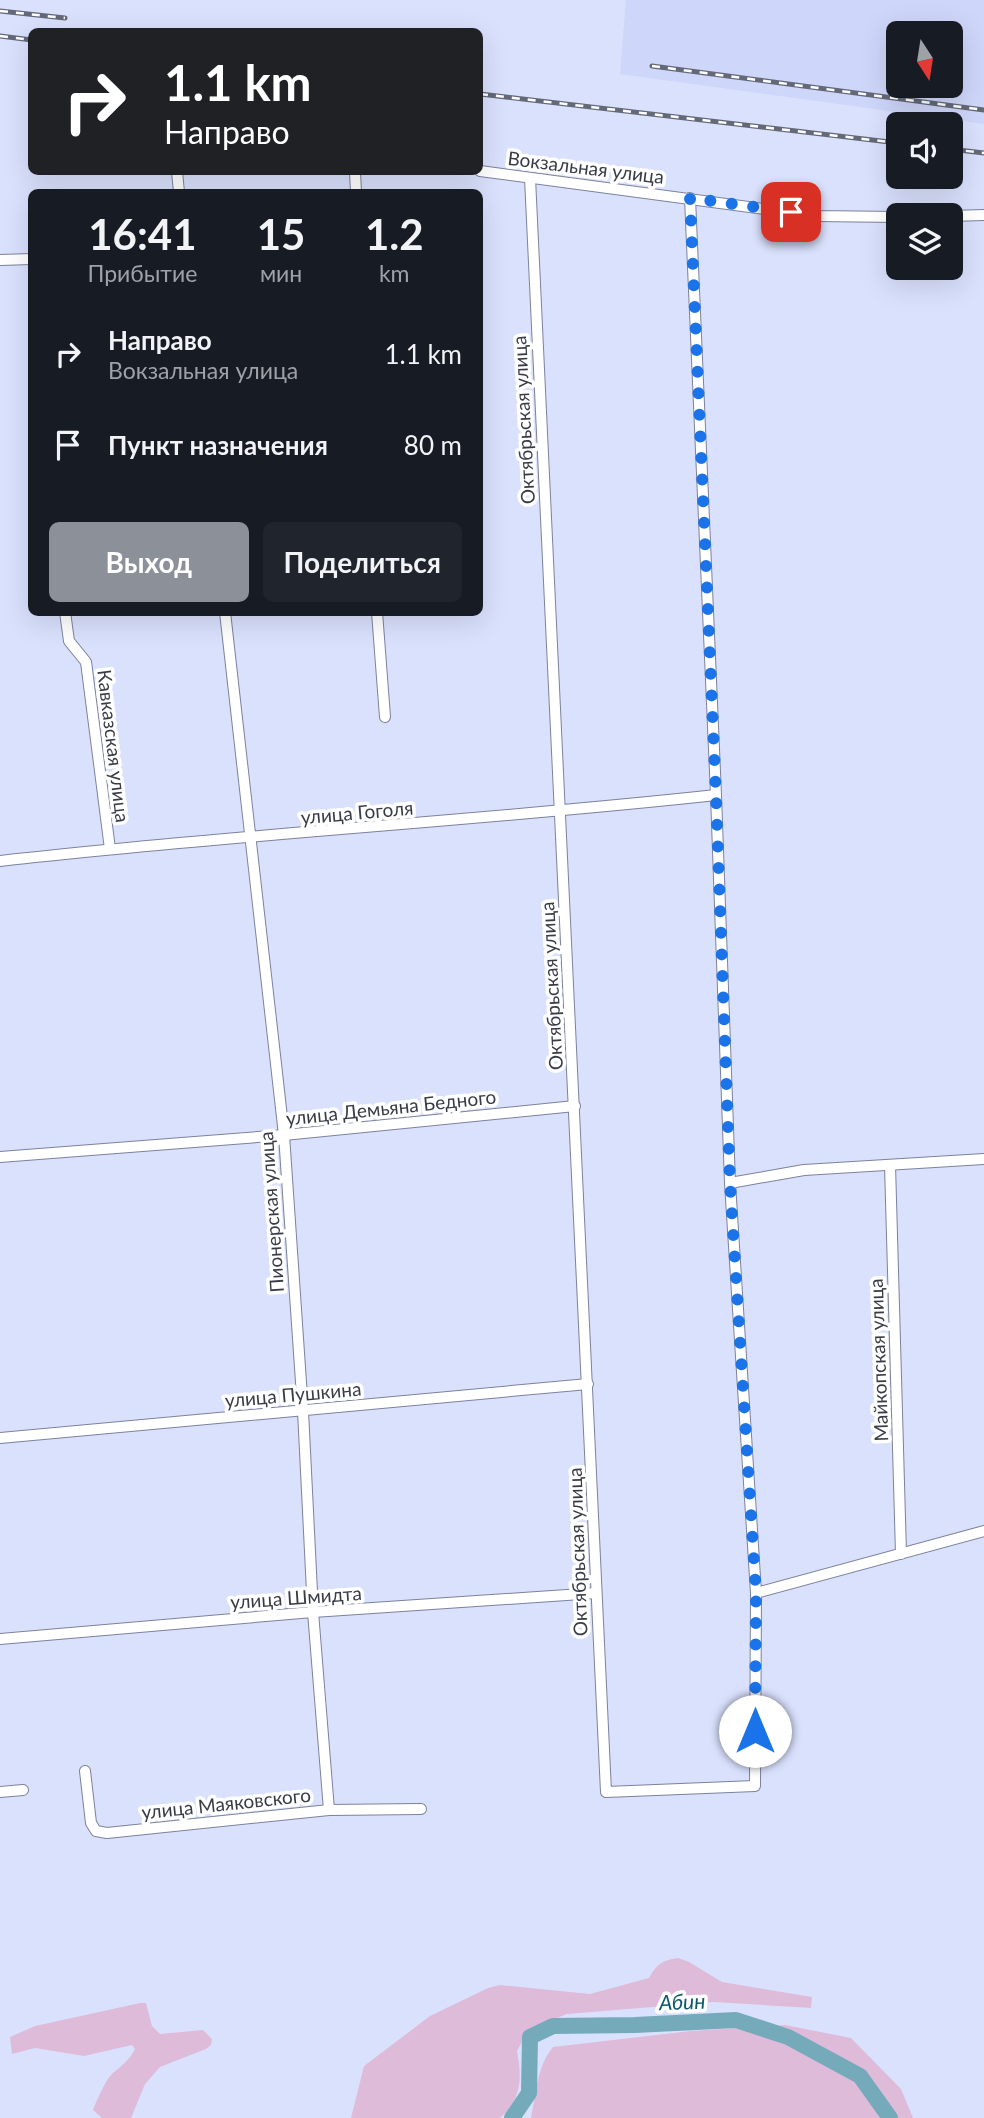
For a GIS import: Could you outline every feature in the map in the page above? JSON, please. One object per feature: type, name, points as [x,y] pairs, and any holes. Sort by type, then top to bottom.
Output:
[{"type":"street","name":"Вокзальная улица","points":[[483,171],[816,215],[886,217]]},
{"type":"street","name":"Октябрьская улица","points":[[530,178],[606,1792],[755,1786],[756,1593]]},
{"type":"street","points":[[690,198],[730,1183],[756,1593],[984,1531]]},
{"type":"street","points":[[963,216],[984,215]]},
{"type":"street","points":[[0,260],[28,259]]},
{"type":"street","name":"Кавказская улица","points":[[66,616],[69,640],[86,662],[110,849]]},
{"type":"street","name":"Пионерская улица","points":[[225,616],[284,1135],[303,1411],[313,1612],[329,1810]]},
{"type":"street","points":[[377,616],[385,717]]},
{"type":"street","name":"улица Гоголя","points":[[0,861],[110,849],[559,813],[716,796]]},
{"type":"street","name":"улица Демьяна Бедного","points":[[0,1157],[284,1135],[575,1106]]},
{"type":"street","points":[[730,1183],[804,1170],[984,1159]]},
{"type":"street","name":"Майкопская улица","points":[[890,1165],[901,1554]]},
{"type":"street","name":"улица Пушкина","points":[[0,1438],[588,1384]]},
{"type":"street","name":"улица Шмидта","points":[[0,1639],[313,1612],[596,1592]]},
{"type":"street","name":"улица Маяковского","points":[[85,1771],[91,1823],[96,1831],[107,1833],[329,1810],[421,1809]]},
{"type":"street","points":[[0,1792],[23,1790]]},
{"type":"shaded area","points":[[626,0],[984,0],[984,124],[963,121],[963,112],[897,112],[620,74]]},
{"type":"shaded area","points":[[678,1958],[722,1982],[812,1997],[811,2008],[714,2002],[567,2014],[529,2029],[517,2051],[519,2087],[513,2103],[500,2118],[351,2118],[364,2066],[430,2016],[488,1988],[500,1985],[590,1994],[649,1978],[660,1964]]},
{"type":"shaded area","points":[[146,2003],[152,2026],[160,2034],[203,2030],[212,2039],[211,2045],[206,2049],[160,2067],[145,2084],[131,2118],[102,2118],[93,2110],[110,2077],[133,2053],[135,2049],[132,2045],[84,2056],[35,2048],[12,2054],[10,2037],[35,2026]]},
{"type":"shaded area","points":[[785,2025],[851,2038],[901,2089],[913,2118],[531,2118],[540,2071],[553,2047],[691,2031]]},
{"type":"waterway","name":"Абин","points":[[512,2118],[529,2093],[530,2037],[553,2026],[736,2020],[788,2037],[860,2076],[890,2118]]},
{"type":"railway","points":[[0,11],[65,18]]},
{"type":"railway","points":[[0,36],[28,40]]},
{"type":"railway","points":[[652,66],[984,110]]},
{"type":"railway","points":[[483,94],[886,142]]},
{"type":"railway","points":[[963,151],[984,153]]},
{"type":"route","points":[[755,1731],[756,1593],[730,1183],[690,198],[791,212]]}]
